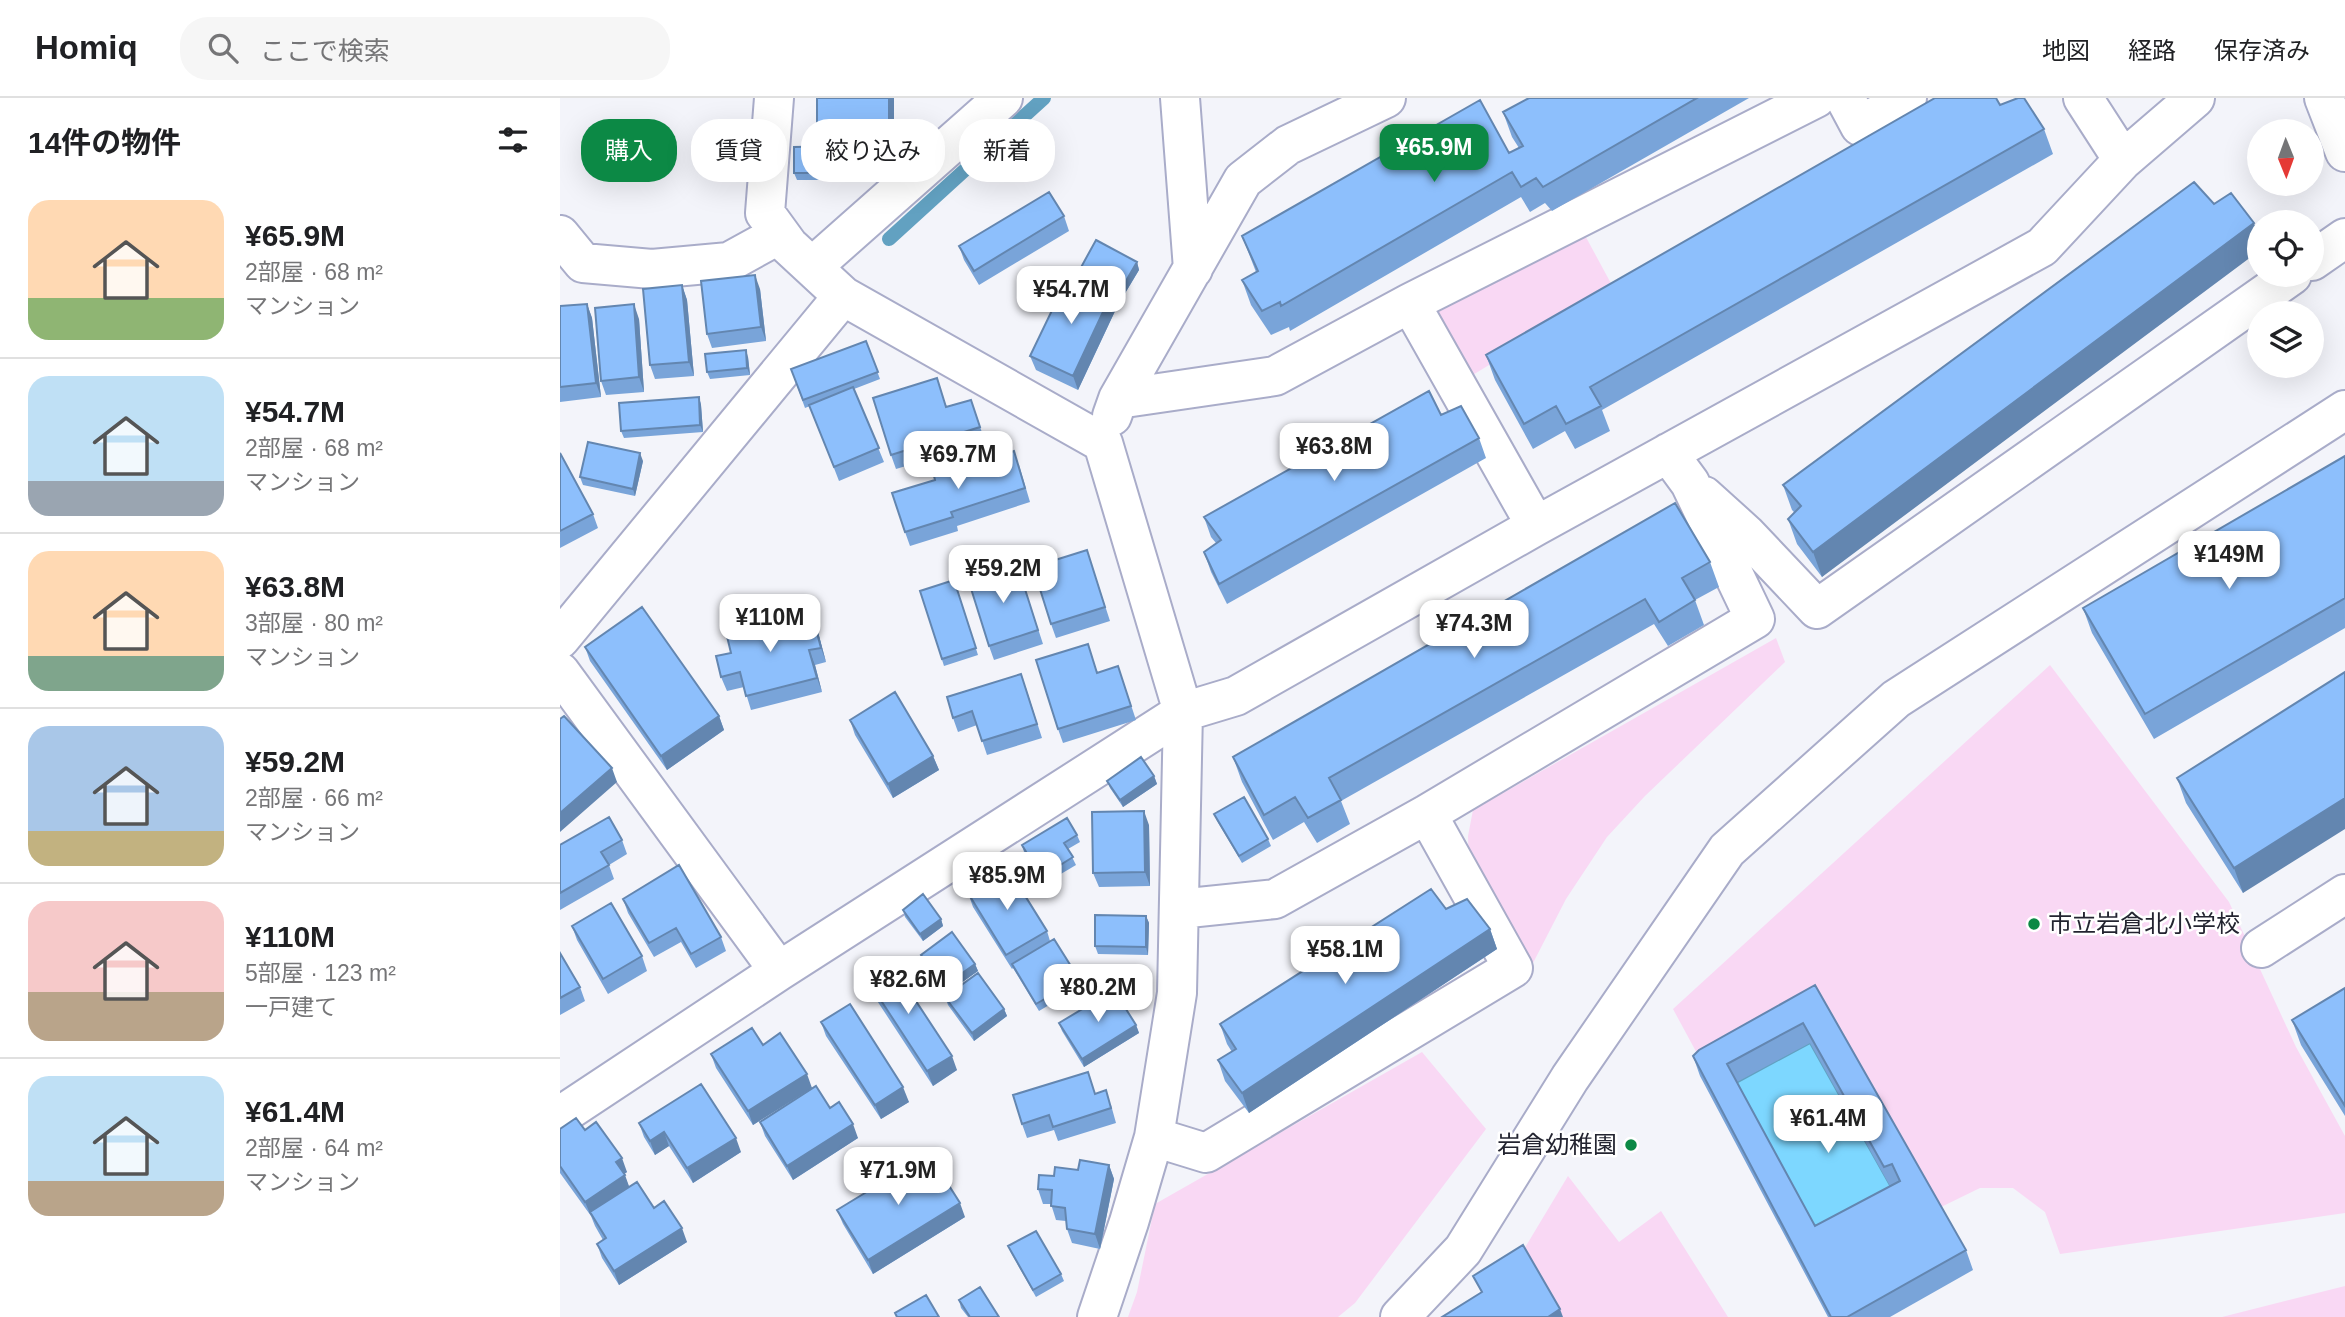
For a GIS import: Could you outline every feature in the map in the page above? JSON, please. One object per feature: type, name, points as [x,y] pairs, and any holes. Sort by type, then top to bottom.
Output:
[{"type":"street","points":[[774,98],[765,213],[789,246],[843,296],[1103,443]]},
{"type":"street","points":[[812,267],[1003,98]]},
{"type":"street","points":[[1180,98],[1192,270]]},
{"type":"street","points":[[1097,1317],[1154,1137],[1177,993],[1183,712],[1103,443],[1118,399],[1243,180],[1288,145],[1386,98]]},
{"type":"street","points":[[1118,399],[1275,376],[1410,303],[1816,98]]},
{"type":"street","points":[[1845,98],[1860,126],[1907,98]]},
{"type":"street","points":[[2083,98],[2123,160]]},
{"type":"street","points":[[560,1116],[779,971],[1183,712],[1236,696],[1536,526],[1679,468],[2042,247],[2123,160],[2195,98]]},
{"type":"street","points":[[2324,98],[2345,152]]},
{"type":"street","points":[[560,235],[583,263],[652,269],[729,262],[780,234]]},
{"type":"street","points":[[2324,253],[2345,238]]},
{"type":"street","points":[[1679,468],[1817,608],[2275,287]]},
{"type":"street","points":[[560,639],[843,296]]},
{"type":"street","points":[[1410,303],[1536,526]]},
{"type":"street","points":[[1400,1317],[1463,1251],[1570,1078],[1727,850],[1896,699],[2345,410]]},
{"type":"street","points":[[1179,909],[1275,899],[1427,814],[1755,619],[1679,468]]},
{"type":"street","points":[[560,672],[779,971]]},
{"type":"street","points":[[1154,1137],[1206,1153],[1513,968],[1427,814]]},
{"type":"street","points":[[2261,948],[2345,894]]},
{"type":"shaded area","points":[[1581,228],[1614,289],[1471,376],[1432,308]]},
{"type":"shaded area","points":[[1776,638],[1785,662],[1645,796],[1607,837],[1566,899],[1533,963],[1469,874],[1468,836],[1473,810]]},
{"type":"shaded area","points":[[2050,665],[2229,902],[2296,1047],[2345,1136],[2345,1213],[2060,1254],[2045,1212],[2013,1188],[1980,1188],[1937,1209],[1822,1005],[1706,1070],[1673,1009]]},
{"type":"shaded area","points":[[1422,1052],[1486,1129],[1355,1303],[1338,1317],[1128,1317],[1137,1292],[1155,1204]]},
{"type":"shaded area","points":[[1568,1176],[1619,1242],[1661,1211],[1728,1317],[1561,1317],[1505,1281]]},
{"type":"shaded area","points":[[2345,1286],[2345,1317],[2222,1317]]},
{"type":"water","points":[[1810,1043],[1891,1187],[1823,1246],[1734,1084]]},
{"type":"building","points":[[817,98],[889,98],[889,119],[817,119]]},
{"type":"building","points":[[1529,98],[1697,98],[1543,187],[1536,178],[1521,187],[1512,172],[1281,306],[1280,302],[1262,311],[1242,280],[1258,271],[1242,236],[1480,100],[1509,153],[1523,146],[1503,112]]},
{"type":"building","points":[[1935,98],[1996,98],[2000,105],[2024,98],[2044,129],[1590,387],[1601,406],[1566,424],[1556,406],[1524,424],[1486,355]]},
{"type":"building","points":[[794,147],[801,147],[801,173],[794,173]]},
{"type":"building","points":[[2194,182],[2214,204],[2231,193],[2247,214],[2247,228],[1813,552],[1788,519],[1801,506],[1783,485]]},
{"type":"building","points":[[1049,192],[1064,216],[974,271],[959,246]]},
{"type":"building","points":[[1096,240],[1137,262],[1119,293],[1079,271]]},
{"type":"building","points":[[755,275],[761,327],[707,334],[701,281]]},
{"type":"building","points":[[1069,275],[1111,295],[1073,376],[1030,356]]},
{"type":"building","points":[[682,285],[689,362],[650,365],[643,289]]},
{"type":"building","points":[[587,304],[596,383],[560,387],[560,306]]},
{"type":"building","points":[[634,304],[639,377],[601,381],[595,308]]},
{"type":"building","points":[[866,341],[878,372],[803,400],[791,369]]},
{"type":"building","points":[[746,350],[747,368],[707,372],[705,354]]},
{"type":"building","points":[[937,378],[946,407],[971,400],[980,427],[891,455],[873,398]]},
{"type":"building","points":[[853,387],[879,448],[834,467],[809,405]]},
{"type":"building","points":[[1429,391],[1441,415],[1461,406],[1479,438],[1219,584],[1204,552],[1221,540],[1204,517]]},
{"type":"building","points":[[699,397],[700,425],[621,431],[619,403]]},
{"type":"building","points":[[588,442],[640,453],[633,489],[580,477]]},
{"type":"building","points":[[1014,451],[1025,488],[951,512],[953,517],[905,532],[892,493],[935,480],[934,476]]},
{"type":"building","points":[[560,453],[593,514],[560,531]]},
{"type":"building","points":[[2345,456],[2345,598],[2145,714],[2083,608]]},
{"type":"building","points":[[1675,503],[1710,562],[1682,578],[1695,600],[1659,622],[1645,599],[1329,778],[1341,800],[1308,818],[1295,797],[1264,815],[1233,757]]},
{"type":"building","points":[[1087,550],[1105,607],[1051,624],[1033,567]]},
{"type":"building","points":[[1017,564],[1038,630],[989,646],[968,579]]},
{"type":"building","points":[[954,580],[976,648],[942,659],[920,591]]},
{"type":"building","points":[[642,607],[719,716],[661,756],[585,647]]},
{"type":"building","points":[[770,616],[773,627],[813,618],[821,648],[809,650],[817,678],[746,696],[740,672],[721,677],[716,656],[731,653],[725,628]]},
{"type":"building","points":[[1088,644],[1097,673],[1118,666],[1131,706],[1058,729],[1036,660]]},
{"type":"building","points":[[2345,672],[2345,798],[2234,868],[2177,778]]},
{"type":"building","points":[[1021,674],[1037,724],[982,741],[972,711],[953,718],[947,697]]},
{"type":"building","points":[[895,692],[933,756],[888,784],[850,720]]},
{"type":"building","points":[[564,716],[612,768],[560,813],[560,719]]},
{"type":"building","points":[[1141,757],[1154,776],[1120,800],[1107,781]]},
{"type":"building","points":[[1244,797],[1268,839],[1239,856],[1214,814]]},
{"type":"building","points":[[1144,811],[1145,872],[1093,873],[1092,812]]},
{"type":"building","points":[[609,817],[622,840],[601,852],[609,865],[560,893],[560,845]]},
{"type":"building","points":[[1067,818],[1077,835],[1064,843],[1073,857],[1041,877],[1022,845]]},
{"type":"building","points":[[679,865],[721,937],[691,954],[676,928],[649,943],[623,899]]},
{"type":"building","points":[[1009,870],[1047,931],[1006,955],[968,893]]},
{"type":"building","points":[[1431,889],[1446,909],[1467,899],[1490,929],[1242,1093],[1218,1060],[1236,1049],[1220,1024]]},
{"type":"building","points":[[923,894],[941,919],[920,934],[903,910]]},
{"type":"building","points":[[611,903],[642,956],[603,979],[572,926]]},
{"type":"building","points":[[1095,915],[1146,916],[1146,947],[1095,946]]},
{"type":"building","points":[[952,932],[975,964],[944,986],[921,955]]},
{"type":"building","points":[[1054,939],[1079,979],[1036,1004],[1012,964]]},
{"type":"building","points":[[560,953],[580,987],[560,998]]},
{"type":"building","points":[[889,960],[952,1056],[927,1071],[865,976]]},
{"type":"building","points":[[978,973],[1004,1009],[972,1033],[945,997]]},
{"type":"building","points":[[1815,985],[1966,1250],[1847,1317],[1831,1317],[1693,1056],[1699,1050]],"holes":[[[1803,1023],[1884,1167],[1892,1164],[1900,1181],[1815,1226],[1727,1064]]]},
{"type":"building","points":[[2345,988],[2345,1106],[2292,1020]]},
{"type":"building","points":[[1114,990],[1136,1025],[1082,1059],[1059,1023]]},
{"type":"building","points":[[850,1004],[903,1087],[875,1105],[821,1022]]},
{"type":"building","points":[[752,1028],[763,1045],[780,1033],[807,1074],[748,1111],[711,1054]]},
{"type":"building","points":[[1088,1072],[1095,1094],[1106,1090],[1111,1108],[1053,1127],[1049,1115],[1022,1124],[1013,1095]]},
{"type":"building","points":[[701,1084],[736,1138],[687,1168],[664,1132],[650,1141],[639,1123]]},
{"type":"building","points":[[816,1086],[830,1108],[839,1102],[853,1124],[787,1166],[760,1122]]},
{"type":"building","points":[[576,1118],[585,1130],[596,1122],[622,1158],[616,1162],[625,1175],[585,1202],[560,1166],[560,1129]]},
{"type":"building","points":[[929,1154],[960,1203],[868,1260],[837,1210]]},
{"type":"building","points":[[1080,1160],[1109,1165],[1095,1234],[1067,1229],[1065,1208],[1051,1206],[1052,1190],[1038,1189],[1039,1175],[1054,1176],[1055,1167],[1078,1170]]},
{"type":"building","points":[[637,1182],[654,1208],[664,1201],[682,1228],[614,1271],[597,1244],[606,1238],[590,1212]]},
{"type":"building","points":[[1036,1231],[1061,1274],[1033,1290],[1008,1246]]},
{"type":"building","points":[[1523,1245],[1560,1309],[1548,1317],[1442,1317],[1482,1292],[1473,1276]]},
{"type":"building","points":[[980,1287],[999,1317],[970,1317],[959,1300]]},
{"type":"building","points":[[926,1295],[939,1317],[897,1317],[895,1313]]},
{"type":"waterway","points":[[889,239],[1044,98]]},
{"type":"place","name":"市立岩倉北小学校","points":[[2034,924]]},
{"type":"place","name":"岩倉幼稚園","points":[[1631,1145]]}]
